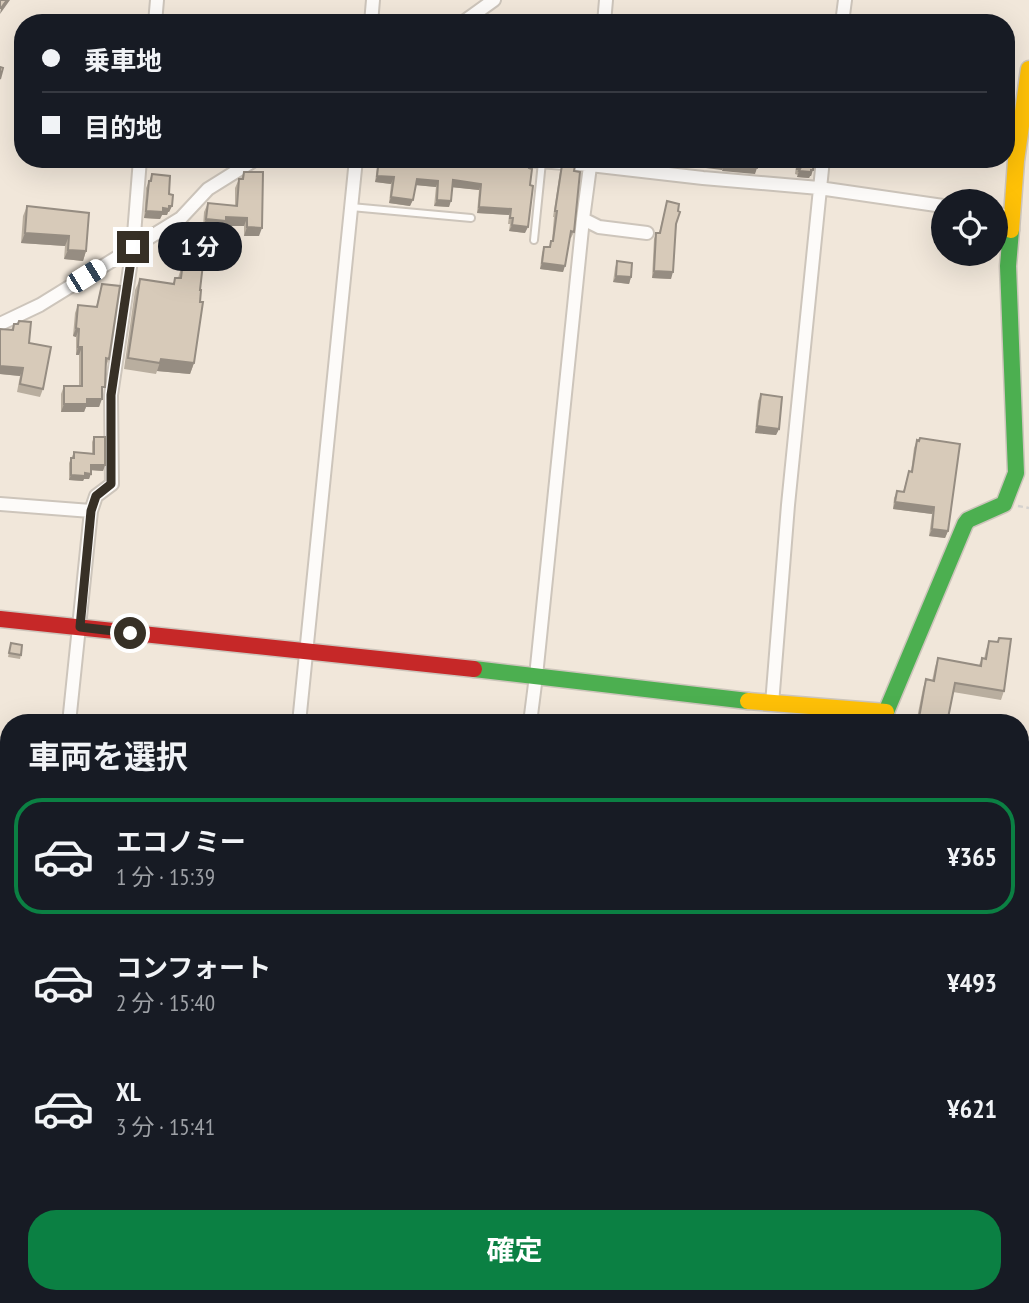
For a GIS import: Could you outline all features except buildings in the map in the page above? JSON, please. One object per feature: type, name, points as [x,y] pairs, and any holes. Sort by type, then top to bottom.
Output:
[{"type":"street","points":[[475,14],[494,0]]},
{"type":"street","points":[[1015,166],[1029,69]]},
{"type":"street","points":[[70,714],[91,511],[96,496],[111,484],[111,395],[133,247],[139,168]]},
{"type":"street","points":[[0,324],[40,305],[181,218],[208,189],[242,168]]},
{"type":"street","points":[[300,714],[355,168]]},
{"type":"street","points":[[531,714],[590,168]]},
{"type":"street","points":[[633,168],[703,178],[819,188],[931,204]]},
{"type":"street","points":[[772,704],[822,168]]},
{"type":"street","points":[[1008,197],[1014,168]]},
{"type":"street","points":[[583,219],[599,227],[647,233]]},
{"type":"street","points":[[887,714],[965,524],[968,520],[1004,504],[1016,473],[1008,266]]},
{"type":"street","points":[[0,504],[91,511]]},
{"type":"street","points":[[0,619],[536,676],[853,714]]},
{"type":"lane","points":[[534,240],[541,168]]},
{"type":"lane","points":[[351,207],[471,218]]},
{"type":"traffic: fast","points":[[886,714],[965,524],[968,520],[1004,504],[1016,473],[1008,266],[1011,230]]},
{"type":"traffic: fast","points":[[474,669],[748,701]]},
{"type":"traffic: slow","points":[[1011,230],[1016,161],[1029,69]]},
{"type":"traffic: slow","points":[[748,701],[886,712]]},
{"type":"traffic: jam","points":[[0,619],[474,669]]},
{"type":"route","points":[[130,633],[80,627],[91,511],[96,496],[111,484],[111,395],[133,247]]}]
